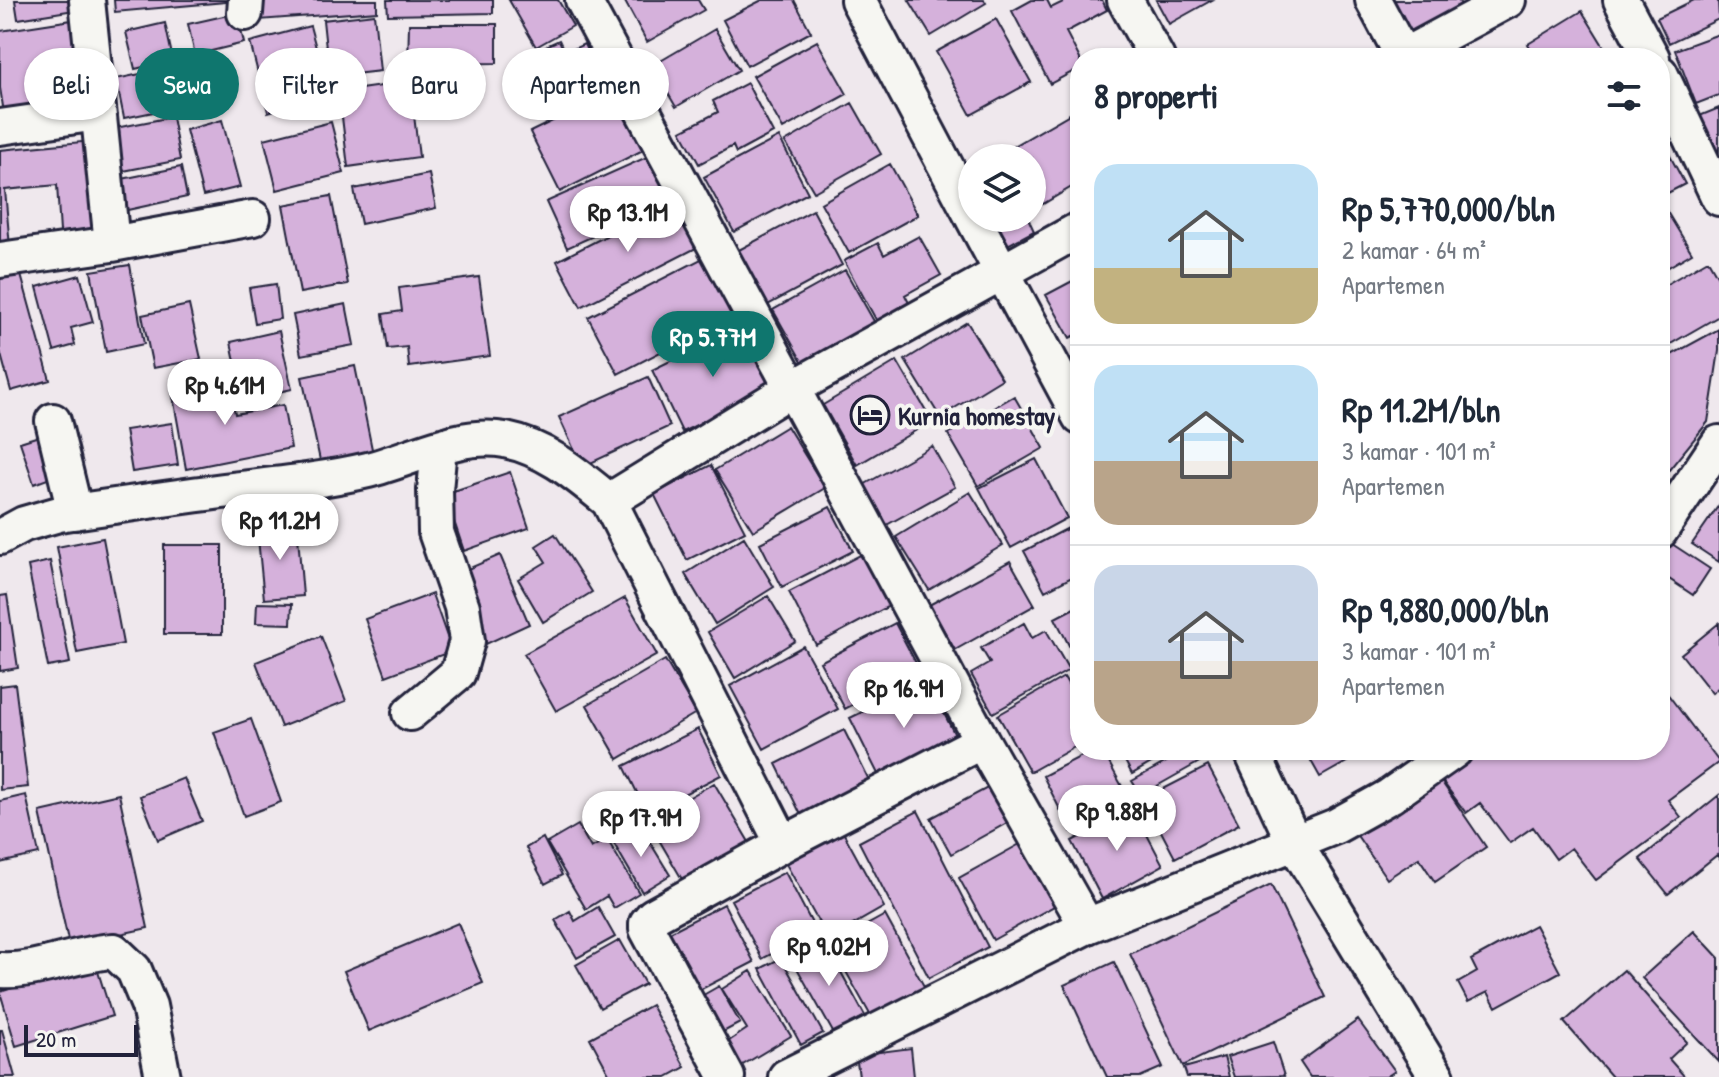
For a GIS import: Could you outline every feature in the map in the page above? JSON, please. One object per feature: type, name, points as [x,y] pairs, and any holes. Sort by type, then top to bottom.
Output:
[{"type":"street","points":[[87,0],[92,48]]},
{"type":"street","points":[[583,0],[982,741],[1087,926]]},
{"type":"street","points":[[858,0],[958,190]]},
{"type":"street","points":[[1125,0],[1151,48]]},
{"type":"street","points":[[1373,0],[1397,48]]},
{"type":"street","points":[[1419,48],[1508,0]]},
{"type":"street","points":[[1621,0],[1647,48]]},
{"type":"street","points":[[1670,94],[1719,198]]},
{"type":"street","points":[[0,127],[49,120]]},
{"type":"street","points":[[99,120],[112,244]]},
{"type":"street","points":[[0,260],[112,244],[253,218]]},
{"type":"street","points":[[980,232],[1070,399]]},
{"type":"street","points":[[609,501],[793,388],[1070,235]]},
{"type":"street","points":[[53,421],[75,512]]},
{"type":"street","points":[[0,537],[24,524],[75,512],[369,469],[471,440],[503,440],[534,449],[567,466],[609,501],[783,844]]},
{"type":"street","points":[[1670,516],[1719,443]]},
{"type":"street","points":[[410,713],[458,673],[467,641],[462,607],[436,532],[435,490],[439,448]]},
{"type":"street","points":[[727,1077],[647,929],[647,923],[653,916],[783,844],[982,741]]},
{"type":"street","points":[[1256,760],[1294,842],[1437,1077]]},
{"type":"street","points":[[786,1077],[1087,926],[1336,826],[1390,796],[1441,760]]},
{"type":"street","points":[[0,970],[21,971],[54,965],[90,953],[114,951],[134,970],[149,1006],[163,1077]]},
{"type":"building","points":[[15,0],[86,0],[87,8],[18,19]]},
{"type":"building","points":[[114,0],[236,0],[236,1],[115,12]]},
{"type":"building","points":[[258,0],[377,0],[377,11],[259,20]]},
{"type":"building","points":[[387,0],[493,0],[493,13],[388,15]]},
{"type":"building","points":[[509,0],[558,0],[573,26],[536,47]]},
{"type":"building","points":[[624,0],[698,0],[704,10],[647,42]]},
{"type":"building","points":[[762,0],[794,0],[811,32],[747,66],[723,20]]},
{"type":"building","points":[[909,0],[984,0],[986,3],[931,36]]},
{"type":"building","points":[[1032,0],[1047,0],[1051,8],[1067,0],[1102,0],[1107,10],[1066,32],[1074,48],[1070,48],[1070,73],[1050,84],[1012,11]]},
{"type":"building","points":[[1156,0],[1212,0],[1169,24]]},
{"type":"building","points":[[1390,0],[1458,0],[1463,7],[1412,37]]},
{"type":"building","points":[[1694,0],[1718,0],[1719,19],[1669,43],[1657,18]]},
{"type":"building","points":[[1582,11],[1604,47],[1531,48],[1528,44]]},
{"type":"building","points":[[237,13],[244,43],[224,48],[193,48],[188,24]]},
{"type":"building","points":[[374,14],[380,71],[367,73],[367,48],[326,48],[323,20]]},
{"type":"building","points":[[996,19],[1031,82],[971,115],[936,52]]},
{"type":"building","points":[[72,20],[76,48],[24,48],[24,116],[5,119],[0,88],[0,31]]},
{"type":"building","points":[[165,23],[170,48],[135,48],[135,69],[126,32]]},
{"type":"building","points":[[409,24],[497,24],[497,63],[486,63],[486,48],[408,48]]},
{"type":"building","points":[[310,26],[316,48],[255,48],[255,61],[250,42]]},
{"type":"building","points":[[715,29],[739,70],[676,107],[669,95],[669,56]]},
{"type":"building","points":[[1719,34],[1719,95],[1696,104],[1675,50]]},
{"type":"building","points":[[559,40],[563,48],[542,48]]},
{"type":"building","points":[[817,41],[847,94],[783,129],[753,76]]},
{"type":"building","points":[[135,75],[135,116],[124,118],[119,78]]},
{"type":"building","points":[[747,83],[773,133],[736,153],[733,146],[699,164],[681,131],[718,112],[713,101]]},
{"type":"building","points":[[383,86],[383,120],[415,120],[419,157],[348,167],[342,120],[367,120],[367,88]]},
{"type":"building","points":[[852,103],[881,154],[814,192],[785,142]]},
{"type":"building","points":[[1719,108],[1719,164],[1697,117]]},
{"type":"building","points":[[1070,114],[1070,188],[1046,202],[1046,144],[1018,144]]},
{"type":"building","points":[[173,120],[180,160],[118,172],[110,129]]},
{"type":"building","points":[[222,120],[240,187],[203,196],[186,130]]},
{"type":"building","points":[[555,120],[631,120],[645,149],[560,192],[530,132]]},
{"type":"building","points":[[331,122],[344,173],[277,190],[264,139]]},
{"type":"building","points":[[779,137],[808,193],[734,232],[704,177]]},
{"type":"building","points":[[92,141],[99,228],[60,232],[57,185],[5,190],[10,247],[0,248],[0,150]]},
{"type":"building","points":[[649,156],[670,201],[567,248],[546,202]]},
{"type":"building","points":[[1670,156],[1685,184],[1670,192]]},
{"type":"building","points":[[890,164],[918,215],[849,253],[821,203]]},
{"type":"building","points":[[181,167],[187,197],[123,211],[117,180]]},
{"type":"building","points":[[429,174],[436,208],[361,224],[354,189]]},
{"type":"building","points":[[331,196],[348,284],[300,293],[283,205]]},
{"type":"building","points":[[676,200],[700,246],[581,307],[557,261]]},
{"type":"building","points":[[813,210],[842,265],[766,306],[737,251]]},
{"type":"building","points":[[1670,217],[1692,253],[1670,266]]},
{"type":"building","points":[[996,232],[1032,232],[1004,247]]},
{"type":"building","points":[[919,236],[941,275],[905,295],[912,309],[880,327],[844,261],[878,243],[884,255]]},
{"type":"building","points":[[703,258],[732,315],[618,374],[588,317]]},
{"type":"building","points":[[1708,260],[1719,279],[1719,316],[1670,344],[1670,282]]},
{"type":"building","points":[[18,264],[50,380],[11,391],[0,351],[0,269]]},
{"type":"building","points":[[130,265],[144,344],[106,352],[91,271]]},
{"type":"building","points":[[845,270],[875,323],[803,363],[773,310]]},
{"type":"building","points":[[80,275],[93,322],[71,328],[75,345],[54,351],[37,287]]},
{"type":"building","points":[[479,277],[490,356],[409,367],[407,347],[388,349],[383,314],[402,311],[399,288]]},
{"type":"building","points":[[1070,282],[1070,338],[1046,295]]},
{"type":"building","points":[[276,284],[280,319],[255,323],[249,288]]},
{"type":"building","points":[[346,304],[354,345],[301,355],[293,315]]},
{"type":"building","points":[[189,305],[201,359],[153,368],[142,315]]},
{"type":"building","points":[[967,322],[1002,379],[940,417],[905,360]]},
{"type":"building","points":[[743,325],[774,388],[682,432],[652,370]]},
{"type":"building","points":[[1719,329],[1719,351],[1708,422],[1670,469],[1670,356]]},
{"type":"building","points":[[279,331],[292,389],[243,400],[231,342]]},
{"type":"building","points":[[897,361],[932,421],[857,465],[823,405]]},
{"type":"building","points":[[355,366],[373,454],[321,465],[302,377]]},
{"type":"building","points":[[648,377],[670,426],[582,467],[559,417]]},
{"type":"building","points":[[229,380],[235,414],[283,405],[291,448],[186,469],[172,391]]},
{"type":"building","points":[[1014,396],[1044,448],[978,486],[948,434]]},
{"type":"building","points":[[172,423],[178,465],[132,472],[125,430]]},
{"type":"building","points":[[787,426],[825,488],[753,531],[715,470]]},
{"type":"building","points":[[42,435],[56,476],[34,484],[20,442]]},
{"type":"building","points":[[932,446],[955,487],[883,527],[860,487]]},
{"type":"building","points":[[1036,459],[1067,518],[1011,548],[979,488]]},
{"type":"building","points":[[711,465],[745,531],[687,560],[654,494]]},
{"type":"building","points":[[510,472],[529,528],[464,551],[445,494]]},
{"type":"building","points":[[970,492],[1003,545],[929,590],[896,537]]},
{"type":"building","points":[[1719,505],[1719,562],[1692,544]]},
{"type":"building","points":[[830,507],[853,551],[782,587],[760,543]]},
{"type":"building","points":[[297,524],[303,596],[264,599],[257,528]]},
{"type":"building","points":[[1070,527],[1070,578],[1045,591],[1024,551]]},
{"type":"building","points":[[555,534],[592,592],[543,622],[518,579],[546,562],[536,546]]},
{"type":"building","points":[[744,537],[774,587],[715,624],[685,574]]},
{"type":"building","points":[[103,538],[123,644],[77,653],[57,547]]},
{"type":"building","points":[[1670,543],[1710,569],[1693,595],[1670,580]]},
{"type":"building","points":[[164,545],[222,545],[222,634],[164,634]]},
{"type":"building","points":[[864,553],[891,605],[816,645],[789,592]]},
{"type":"building","points":[[500,555],[529,624],[486,644],[456,574]]},
{"type":"building","points":[[50,561],[70,663],[48,667],[28,566]]},
{"type":"building","points":[[1010,561],[1035,605],[955,650],[929,605]]},
{"type":"building","points":[[432,594],[452,651],[386,676],[365,619]]},
{"type":"building","points":[[7,595],[18,668],[0,671],[0,596]]},
{"type":"building","points":[[768,596],[795,641],[735,678],[708,632]]},
{"type":"building","points":[[625,598],[657,655],[556,711],[524,654]]},
{"type":"building","points":[[257,603],[292,604],[291,624],[256,623]]},
{"type":"building","points":[[1070,610],[1070,647],[1055,618]]},
{"type":"building","points":[[895,623],[919,669],[845,709],[820,662]]},
{"type":"building","points":[[1024,623],[1032,638],[1046,630],[1069,670],[993,713],[971,674],[990,663],[981,648]]},
{"type":"building","points":[[1719,623],[1719,687],[1712,693],[1681,654]]},
{"type":"building","points":[[321,636],[346,701],[281,727],[256,662]]},
{"type":"building","points":[[803,646],[838,709],[764,749],[730,686]]},
{"type":"building","points":[[665,660],[696,713],[618,759],[587,705]]},
{"type":"building","points":[[1064,677],[1070,687],[1070,750],[1030,772],[998,715]]},
{"type":"building","points":[[927,680],[958,741],[881,780],[850,718]]},
{"type":"building","points":[[15,684],[28,787],[0,790],[0,686]]},
{"type":"building","points":[[1670,697],[1719,762],[1668,800],[1681,817],[1596,880],[1571,848],[1556,859],[1533,827],[1510,843],[1480,803],[1466,813],[1440,778],[1464,760],[1670,760]]},
{"type":"building","points":[[251,719],[281,802],[244,816],[214,732]]},
{"type":"building","points":[[698,729],[721,775],[647,813],[624,766]]},
{"type":"building","points":[[844,730],[870,782],[802,817],[776,764]]},
{"type":"building","points":[[1074,760],[1108,760],[1129,799],[1071,831],[1043,776]]},
{"type":"building","points":[[1124,760],[1156,760],[1132,774]]},
{"type":"building","points":[[1170,760],[1203,760],[1141,795],[1132,781]]},
{"type":"building","points":[[1311,760],[1350,760],[1320,777]]},
{"type":"building","points":[[1208,766],[1239,824],[1175,858],[1144,799]]},
{"type":"building","points":[[184,778],[202,821],[158,840],[140,796]]},
{"type":"building","points":[[1439,778],[1486,847],[1435,882],[1419,858],[1387,879],[1356,834]]},
{"type":"building","points":[[714,783],[749,842],[683,881],[648,821]]},
{"type":"building","points":[[993,785],[1012,820],[951,854],[931,818]]},
{"type":"building","points":[[119,794],[148,928],[69,945],[40,812]]},
{"type":"building","points":[[26,795],[39,854],[0,863],[0,801]]},
{"type":"building","points":[[1719,795],[1719,858],[1717,855],[1668,894],[1640,859]]},
{"type":"building","points":[[1133,808],[1163,865],[1102,899],[1072,841]]},
{"type":"building","points":[[918,811],[988,947],[929,978],[859,842]]},
{"type":"building","points":[[578,825],[591,848],[607,839],[639,893],[614,908],[607,896],[586,909],[547,843]]},
{"type":"building","points":[[640,826],[670,875],[642,892],[613,842]]},
{"type":"building","points":[[843,832],[884,907],[828,939],[786,864]]},
{"type":"building","points":[[543,838],[562,875],[545,884],[526,848]]},
{"type":"building","points":[[1020,844],[1054,906],[993,940],[959,878]]},
{"type":"building","points":[[785,872],[816,931],[762,959],[731,900]]},
{"type":"building","points":[[1271,885],[1325,997],[1183,1066],[1130,954]]},
{"type":"building","points":[[724,904],[754,962],[690,995],[660,937]]},
{"type":"building","points":[[598,907],[615,937],[577,958],[555,920],[570,911],[575,921]]},
{"type":"building","points":[[885,915],[925,988],[872,1018],[831,945]]},
{"type":"building","points":[[458,923],[483,983],[369,1031],[344,971]]},
{"type":"building","points":[[1535,925],[1560,972],[1496,1007],[1488,992],[1468,1002],[1458,983],[1477,972],[1471,960]]},
{"type":"building","points":[[1694,931],[1719,958],[1719,1062],[1642,978]]},
{"type":"building","points":[[620,940],[645,984],[600,1008],[576,965]]},
{"type":"building","points":[[825,943],[865,1016],[834,1034],[793,961]]},
{"type":"building","points":[[781,958],[823,1033],[801,1045],[760,969]]},
{"type":"building","points":[[95,962],[112,1016],[16,1046],[0,992]]},
{"type":"building","points":[[1114,962],[1163,1067],[1140,1077],[1107,1077],[1064,985]]},
{"type":"building","points":[[1624,970],[1687,1042],[1669,1059],[1685,1077],[1612,1077],[1564,1022]]},
{"type":"building","points":[[751,971],[791,1036],[731,1072],[717,1049],[747,1029],[722,989]]},
{"type":"building","points":[[719,986],[740,1023],[712,1038],[691,1002]]},
{"type":"building","points":[[651,1005],[685,1067],[667,1077],[611,1077],[590,1038]]},
{"type":"building","points":[[1358,1020],[1395,1071],[1386,1077],[1310,1077],[1300,1062]]},
{"type":"building","points":[[2,1030],[15,1077],[0,1077]]},
{"type":"building","points":[[1273,1042],[1284,1076],[1234,1077],[1227,1057]]},
{"type":"building","points":[[911,1048],[914,1077],[859,1077],[856,1055]]},
{"type":"building","points":[[1224,1057],[1229,1077],[1187,1077],[1184,1068]]},
{"type":"place","name":"Kurnia homestay","points":[[870,415]]}]
